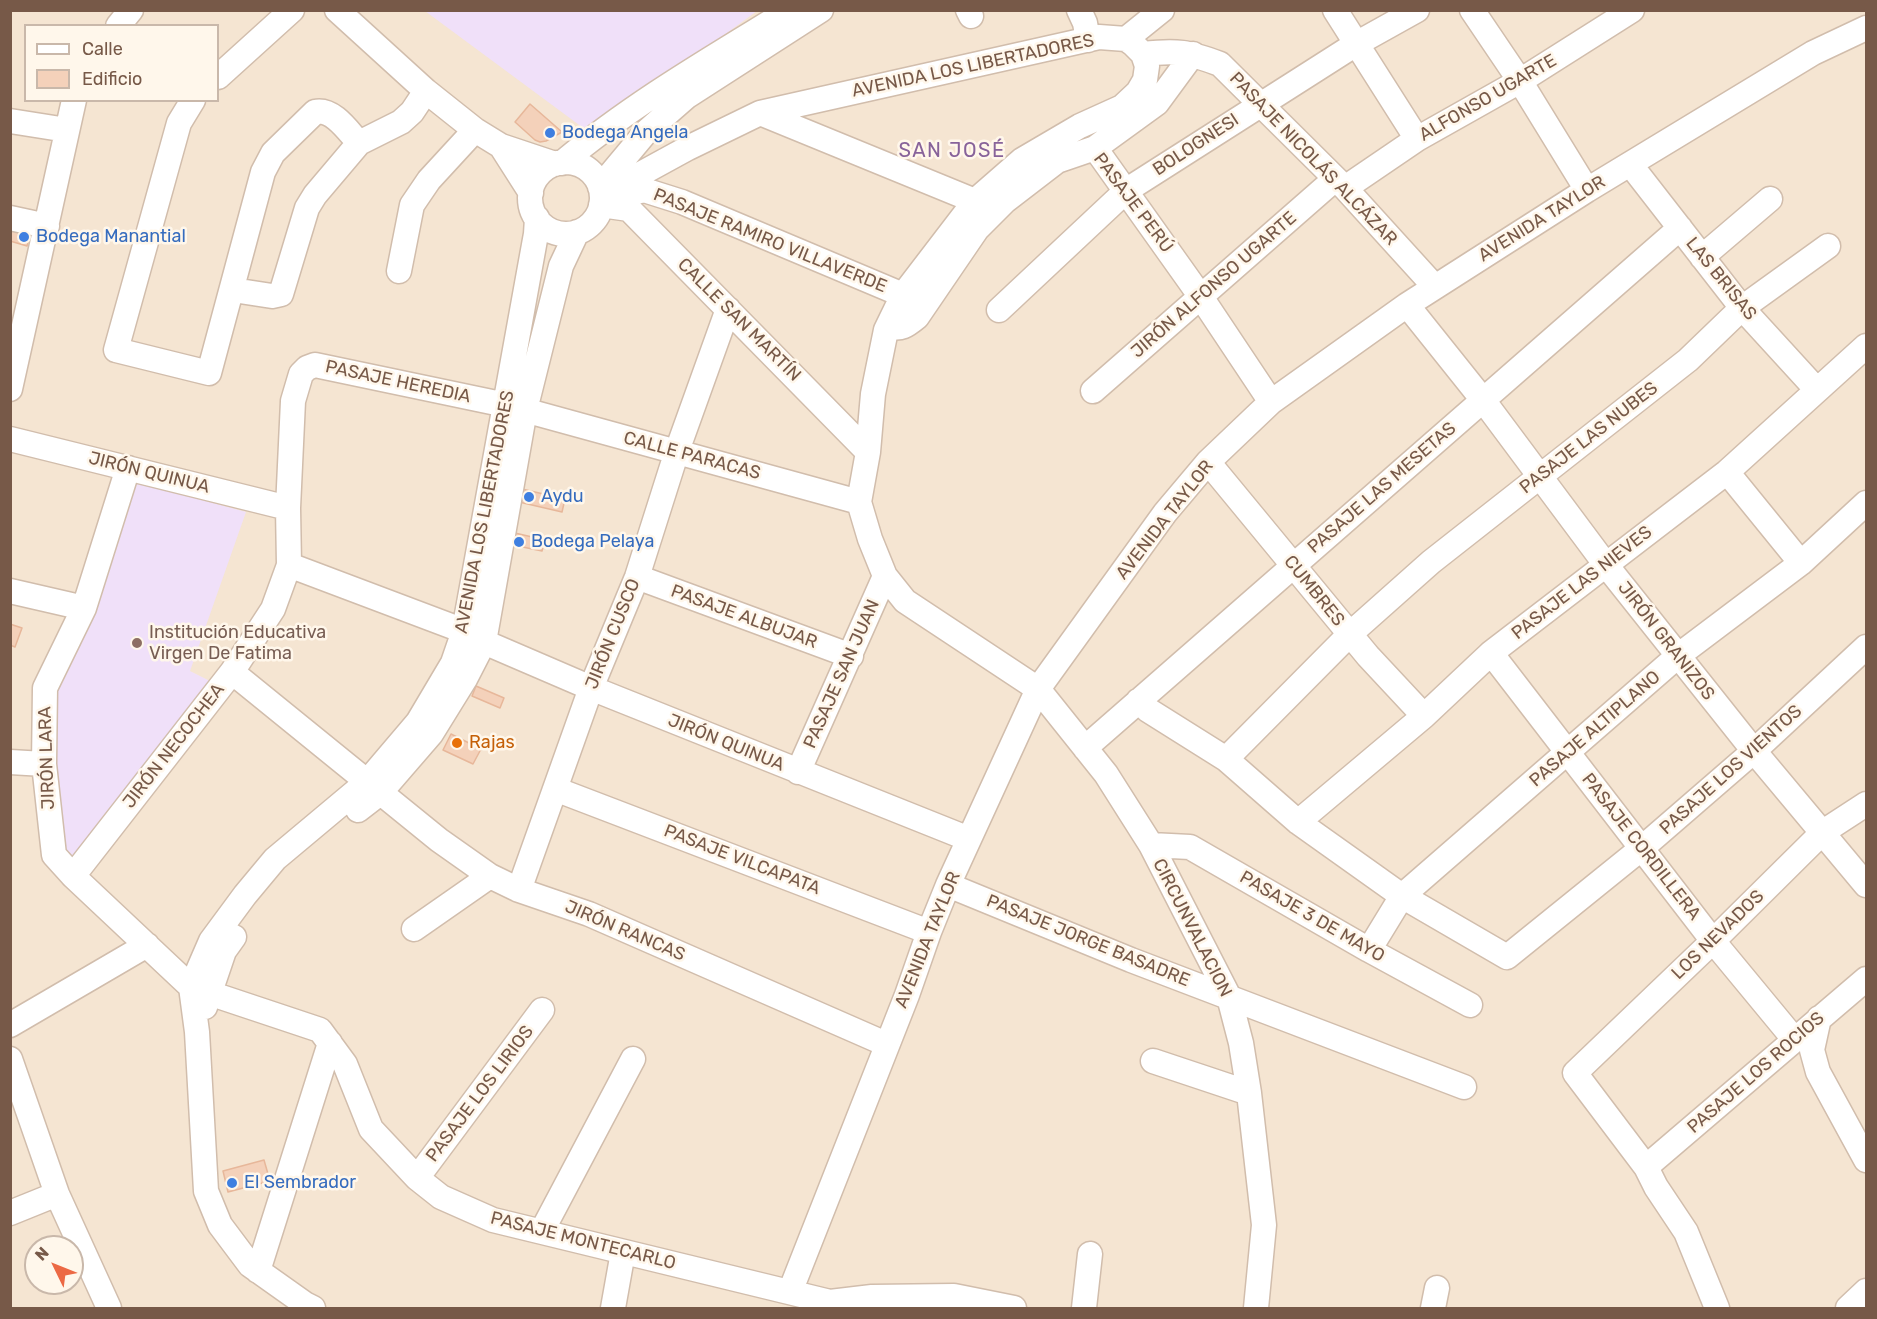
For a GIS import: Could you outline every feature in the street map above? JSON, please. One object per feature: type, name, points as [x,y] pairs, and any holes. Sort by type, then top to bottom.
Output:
[{"type":"street","points":[[120,24],[131,10]]},
{"type":"street","points":[[219,75],[292,10]]},
{"type":"street","points":[[337,10],[426,91],[475,130],[501,146],[558,163],[572,163],[590,171],[601,197]]},
{"type":"street","points":[[531,193],[539,176],[592,137],[674,81],[790,10]]},
{"type":"street","points":[[501,146],[531,193],[533,211],[544,227],[566,234],[578,232],[593,221],[601,197],[646,132],[686,97],[821,10]]},
{"type":"street","points":[[1079,10],[1085,23],[1088,40]]},
{"type":"street","points":[[885,576],[870,539],[859,502],[868,452],[873,394],[888,326],[903,295],[975,201],[1022,160],[1080,126],[1122,106],[1138,92],[1148,66],[1135,47],[1162,10]]},
{"type":"street","points":[[1335,10],[1417,140]]},
{"type":"street","name":"BOLOGNESI","points":[[999,310],[1126,190],[1356,44],[1417,10]]},
{"type":"street","points":[[1472,10],[1520,81],[1587,190]]},
{"type":"street","name":"ALFONSO UGARTE","points":[[1340,184],[1520,81],[1632,10]]},
{"type":"street","name":"AVENIDA TAYLOR","points":[[790,1292],[948,885],[1038,689],[1166,513],[1208,462],[1271,402],[1407,305],[1587,190],[1813,53],[1866,28]]},
{"type":"street","name":"AVENIDA LOS LIBERTADORES","points":[[601,197],[760,112],[1099,37],[1135,47]]},
{"type":"street","name":"PASAJE NICOLÁS ALCÁZAR","points":[[1135,47],[1193,54],[1220,64],[1340,184],[1435,287]]},
{"type":"street","points":[[1095,148],[1158,103],[1193,54]]},
{"type":"street","points":[[232,290],[272,296],[281,294],[307,208],[315,195],[359,143],[401,122],[412,112],[426,91]]},
{"type":"street","points":[[10,389],[17,326],[47,226],[74,102]]},
{"type":"street","points":[[192,102],[180,123],[116,350],[209,373],[263,172],[273,153],[315,112],[323,110],[329,113],[359,143]]},
{"type":"street","points":[[760,112],[975,201]]},
{"type":"street","points":[[10,121],[67,130]]},
{"type":"street","points":[[399,271],[412,205],[429,180],[475,130]]},
{"type":"street","name":"PASAJE PERÚ","points":[[888,326],[898,329],[917,317],[976,229],[1005,201],[1057,161],[1095,148],[1201,297],[1271,402]]},
{"type":"street","name":"LAS BRISAS","points":[[1630,164],[1742,308],[1817,390]]},
{"type":"street","name":"JIRÓN ALFONSO UGARTE","points":[[1093,391],[1201,297],[1340,184]]},
{"type":"street","name":"PASAJE RAMIRO VILLAVERDE","points":[[601,197],[644,189],[682,202],[903,295]]},
{"type":"street","name":"CALLE SAN MARTÍN","points":[[601,197],[629,208],[868,452]]},
{"type":"street","points":[[1702,257],[1770,198]]},
{"type":"street","points":[[10,218],[47,226]]},
{"type":"street","name":"AVENIDA LOS LIBERTADORES","points":[[314,1308],[250,1265],[220,1226],[207,1191],[197,1032],[200,990],[258,903],[286,869],[431,734],[465,679],[515,407],[526,293],[537,218]]},
{"type":"street","name":"PASAJE LAS MESETAS","points":[[1085,748],[1680,228]]},
{"type":"street","name":"AVENIDA LOS LIBERTADORES","points":[[515,407],[553,299],[561,266],[578,232]]},
{"type":"street","name":"PASAJE LAS NUBES","points":[[1226,759],[1350,634],[1431,562],[1688,360],[1742,308],[1828,246]]},
{"type":"street","points":[[526,293],[553,299]]},
{"type":"street","name":"JIRÓN GRANIZOS","points":[[1407,305],[1483,400],[1606,565],[1754,751],[1866,885]]},
{"type":"street","name":"JIRÓN CUSCO","points":[[519,890],[591,688],[637,577],[677,451],[728,309]]},
{"type":"street","name":"PASAJE LAS NIEVES","points":[[1298,822],[1424,716],[1491,653],[1727,471],[1866,346]]},
{"type":"street","name":"PASAJE HEREDIA","points":[[293,400],[301,374],[307,368],[315,365],[515,407]]},
{"type":"street","name":"JIRÓN NECOCHEA","points":[[73,876],[232,672],[273,609],[289,565],[288,508],[293,400]]},
{"type":"street","name":"CALLE PARACAS","points":[[515,407],[859,502]]},
{"type":"street","name":"JIRÓN QUINUA","points":[[10,439],[288,508]]},
{"type":"street","name":"CUMBRES","points":[[1208,462],[1350,634],[1424,716]]},
{"type":"street","name":"JIRÓN LARA","points":[[128,468],[84,608],[45,688],[44,764],[54,855],[73,876],[147,945],[200,990]]},
{"type":"street","points":[[1727,471],[1801,563]]},
{"type":"street","name":"PASAJE ALTIPLANO","points":[[1369,950],[1402,896],[1678,655],[1801,563],[1866,502]]},
{"type":"street","name":"JIRÓN QUINUA","points":[[289,565],[474,636],[591,688],[969,839]]},
{"type":"street","name":"CIRCUNVALACION","points":[[885,576],[905,601],[1038,689],[1106,774],[1151,845],[1229,997],[1241,1043],[1249,1093],[1264,1225],[1256,1308]]},
{"type":"street","name":"PASAJE SAN JUAN","points":[[798,772],[885,576]]},
{"type":"street","name":"PASAJE ALBUJAR","points":[[637,577],[851,656]]},
{"type":"street","points":[[10,591],[84,608]]},
{"type":"street","name":"PASAJE LOS VIENTOS","points":[[1402,896],[1507,957],[1642,848],[1754,751],[1866,647]]},
{"type":"street","name":"PASAJE CORDILLERA","points":[[1491,653],[1713,941],[1794,1039]]},
{"type":"street","name":"JIRÓN RANCAS","points":[[232,672],[439,840],[490,876],[519,890],[589,914],[886,1044]]},
{"type":"street","points":[[1137,702],[1226,759],[1298,822],[1402,896]]},
{"type":"street","points":[[10,762],[44,764]]},
{"type":"street","name":"PASAJE VILCAPATA","points":[[555,789],[929,932]]},
{"type":"street","name":"LOS NEVADOS","points":[[1646,1167],[1575,1073],[1823,832],[1866,804]]},
{"type":"street","name":"PASAJE 3 DE MAYO","points":[[1151,845],[1190,847],[1470,1005]]},
{"type":"street","points":[[414,929],[490,876]]},
{"type":"street","name":"PASAJE JORGE BASADRE","points":[[948,885],[1131,960],[1464,1087]]},
{"type":"street","points":[[10,1025],[147,945]]},
{"type":"street","name":"PASAJE LOS ROCIOS","points":[[1646,1167],[1866,979]]},
{"type":"street","name":"PASAJE MONTECARLO","points":[[200,990],[320,1030],[345,1064],[371,1129],[417,1178],[441,1197],[493,1220],[830,1302],[872,1297],[954,1296],[1014,1308]]},
{"type":"street","name":"PASAJE LOS LIRIOS","points":[[417,1178],[542,1010]]},
{"type":"street","points":[[1819,1018],[1812,1050],[1818,1072],[1866,1160]]},
{"type":"street","points":[[258,1271],[330,1043]]},
{"type":"street","points":[[10,1059],[57,1194],[109,1308]]},
{"type":"street","points":[[542,1232],[633,1059]]},
{"type":"street","points":[[1152,1061],[1249,1093]]},
{"type":"street","points":[[1646,1167],[1656,1187],[1686,1232],[1717,1308]]},
{"type":"street","points":[[10,1213],[57,1194]]},
{"type":"street","points":[[613,1308],[623,1252]]},
{"type":"street","points":[[1084,1308],[1090,1254]]},
{"type":"street","points":[[1848,1308],[1866,1291]]},
{"type":"shaded area","points":[[11,11],[1866,11],[1866,1308],[11,1308]]},
{"type":"shaded area","points":[[425,11],[757,11],[590,133]]},
{"type":"shaded area","name":"Institución Educativa Virgen De Fatima","points":[[129,480],[246,512],[190,671],[212,682],[85,854],[72,856],[61,854],[51,687]]},
{"type":"building","points":[[530,104],[562,132],[546,141],[535,140],[515,122]]},
{"type":"building","points":[[10,223],[25,227],[30,235],[27,246],[10,241]]},
{"type":"building","points":[[522,489],[565,499],[562,512],[519,502]]},
{"type":"building","points":[[515,533],[545,540],[542,551],[513,545]]},
{"type":"building","points":[[10,624],[22,628],[15,647],[10,645]]},
{"type":"building","points":[[476,686],[504,698],[500,708],[472,696]]},
{"type":"building","points":[[451,734],[481,749],[473,764],[443,750]]},
{"type":"building","points":[[264,1160],[270,1181],[228,1192],[223,1171]]},
{"type":"place","name":"Bodega Angela","points":[[550,133]]},
{"type":"place","name":"Bodega Manantial","points":[[24,237]]},
{"type":"place","name":"Aydu","points":[[529,497]]},
{"type":"place","name":"Bodega Pelaya","points":[[519,542]]},
{"type":"place","name":"Institución Educativa Virgen De Fatima","points":[[137,643]]},
{"type":"place","name":"Rajas","points":[[457,743]]},
{"type":"place","name":"El Sembrador","points":[[232,1183]]},
{"type":"district","name":"SAN JOSÉ","points":[[952,151]]}]
